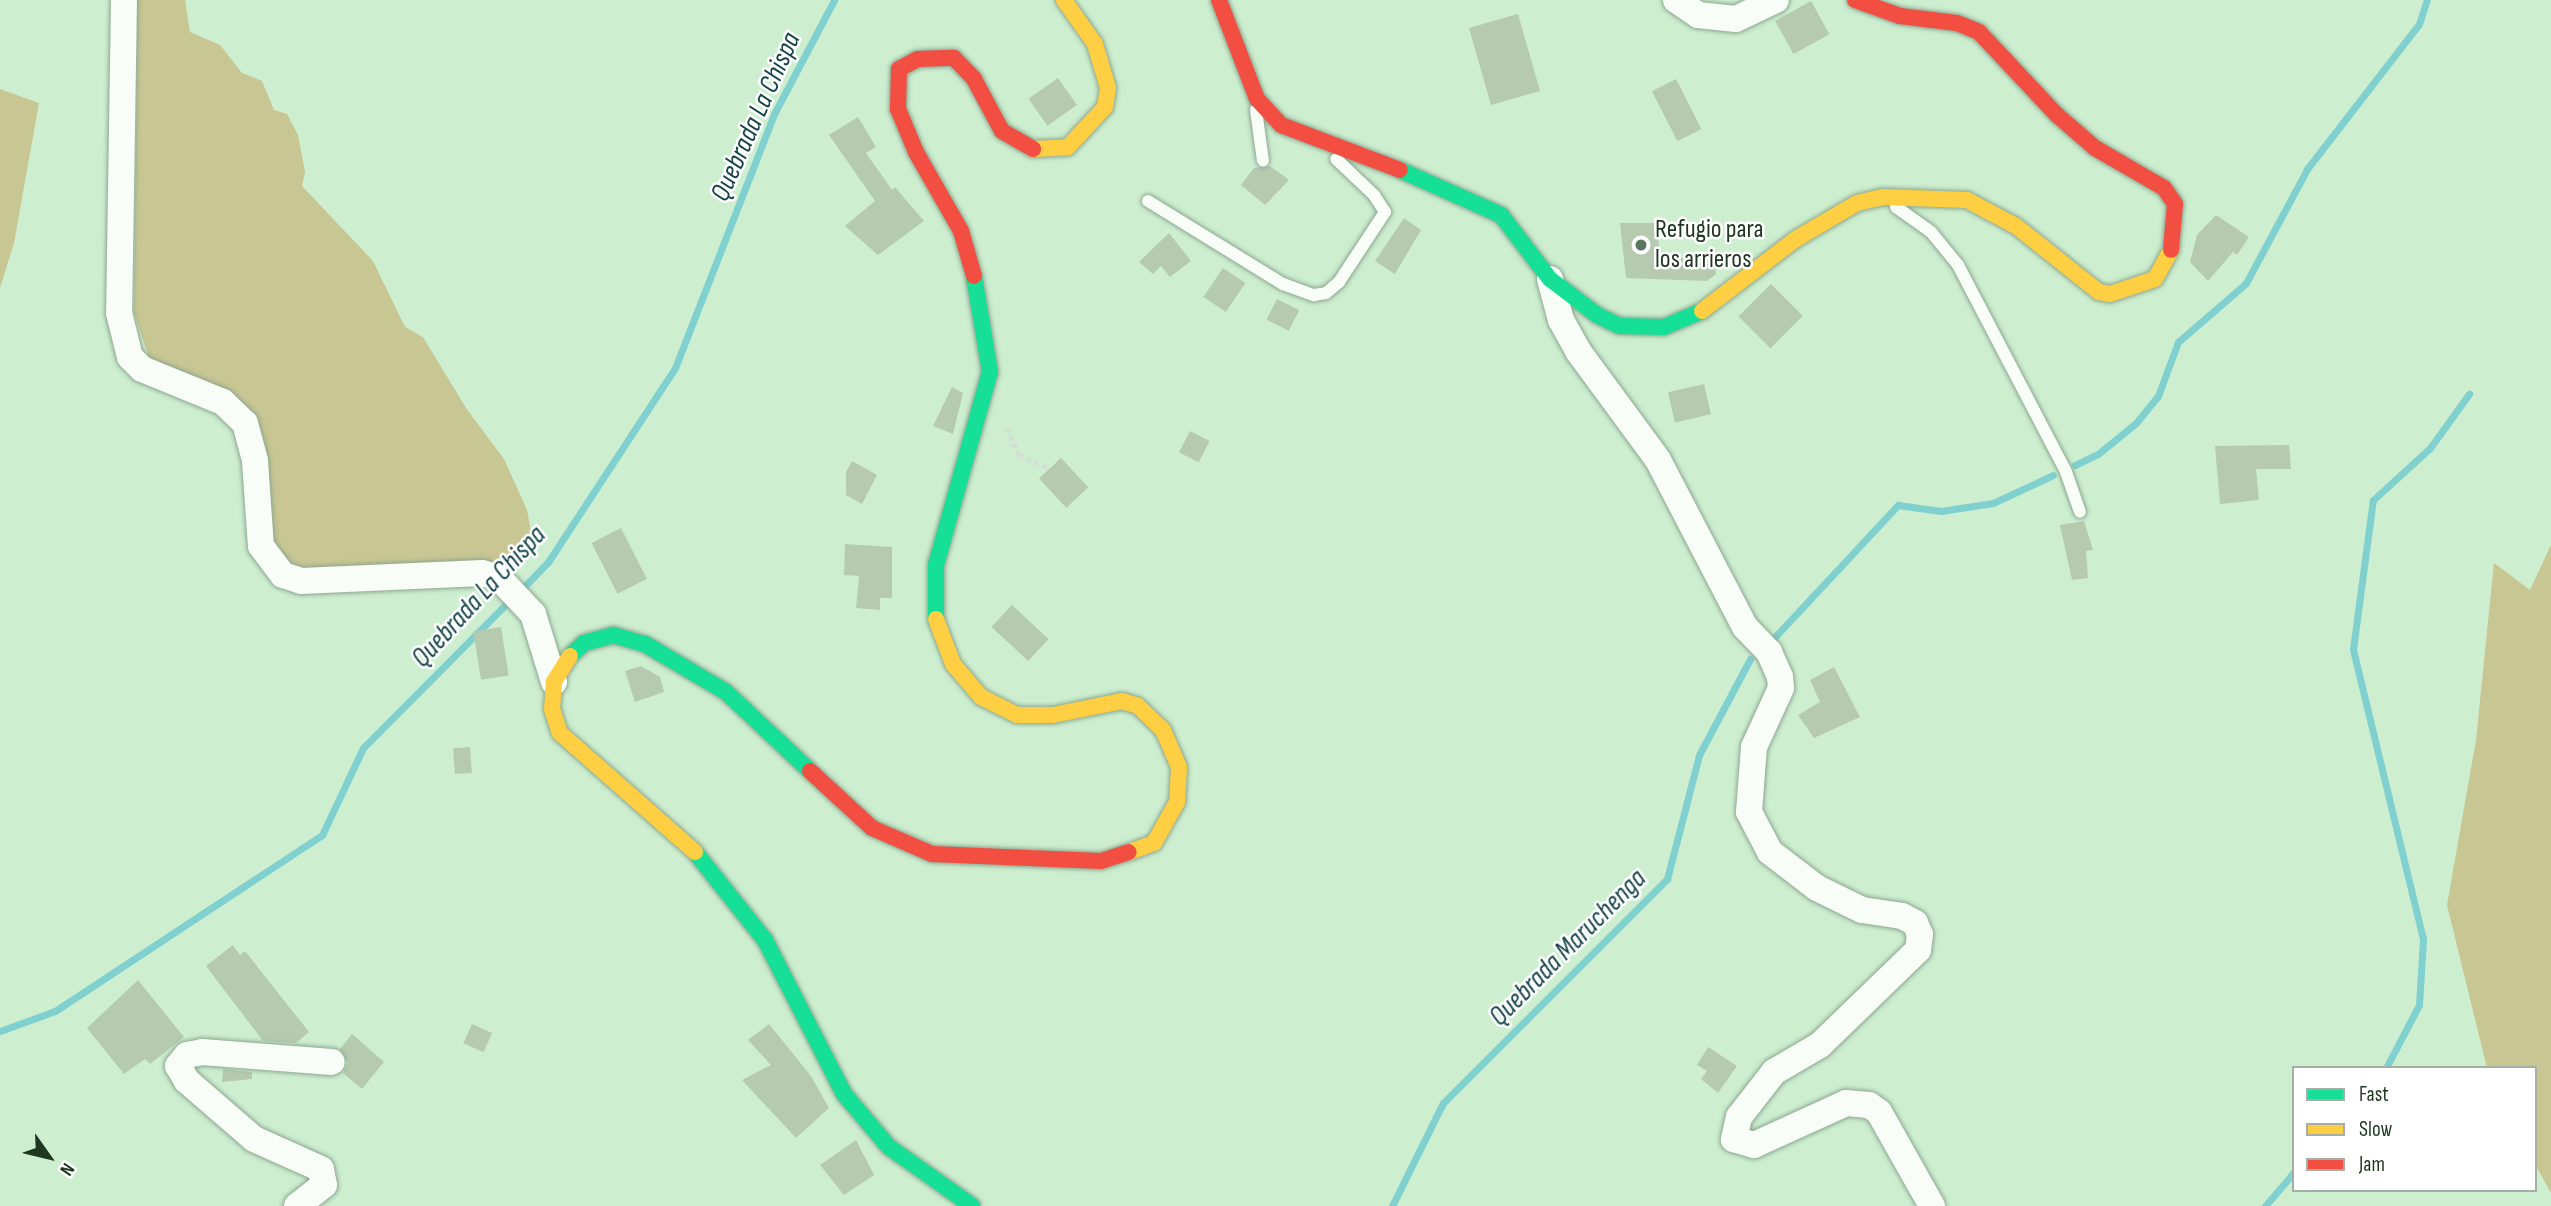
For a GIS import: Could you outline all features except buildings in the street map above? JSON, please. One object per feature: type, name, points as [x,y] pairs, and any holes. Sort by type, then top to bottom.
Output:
[{"type":"street","points":[[124,0],[118,313],[130,357],[142,369],[223,402],[245,423],[255,461],[261,546],[283,575],[301,581],[482,573],[519,597],[554,682]]},
{"type":"street","points":[[972,1206],[889,1147],[844,1094],[765,940],[705,861],[560,733],[552,709],[554,682],[567,659],[584,643],[613,635],[645,644],[726,692],[872,828],[913,848],[945,855],[1101,861],[1147,848],[1177,802],[1179,767],[1163,730],[1138,706],[1122,701],[1053,715],[1017,715],[981,697],[953,664],[936,618],[936,565],[989,384],[981,299],[961,231],[916,152],[898,109],[896,85],[900,69],[918,59],[954,58],[974,79],[1002,131],[1016,143],[1041,152],[1068,147],[1105,107],[1108,88],[1095,44],[1065,0]]},
{"type":"street","points":[[1219,0],[1257,99],[1281,125],[1314,141],[1419,177],[1501,215],[1550,279],[1597,314],[1620,326],[1664,327],[1701,312],[1738,287],[1796,239],[1857,203],[1882,197],[1967,200],[2016,226],[2087,287],[2110,294],[2155,279],[2168,261],[2176,234],[2175,204],[2164,188],[2095,148],[2057,115],[1979,32],[1957,23],[1900,16],[1855,0]]},
{"type":"street","points":[[1676,0],[1698,15],[1736,19],[1776,0]]},
{"type":"street","points":[[1550,279],[1561,320],[1578,351],[1658,460],[1745,627],[1769,652],[1780,677],[1782,688],[1754,747],[1749,812],[1770,852],[1817,888],[1862,910],[1902,916],[1915,923],[1920,934],[1918,950],[1820,1045],[1774,1072],[1739,1117],[1734,1139],[1754,1145],[1846,1103],[1869,1105],[1879,1112],[1932,1206]]},
{"type":"street","points":[[298,1206],[324,1185],[321,1170],[254,1139],[187,1081],[178,1066],[187,1055],[202,1052],[332,1062]]},
{"type":"lane","points":[[1257,99],[1255,119],[1263,161]]},
{"type":"lane","points":[[1148,201],[1283,284],[1314,295],[1326,293],[1339,282],[1385,212],[1374,195],[1314,141]]},
{"type":"lane","points":[[1882,197],[1931,232],[1958,265],[2066,472],[2080,512]]},
{"type":"path","points":[[989,384],[1019,455],[1049,468]]},
{"type":"shaded area","points":[[133,0],[185,0],[190,32],[220,45],[242,73],[262,81],[274,110],[287,114],[298,135],[305,172],[302,186],[373,261],[405,327],[423,337],[466,408],[504,459],[527,510],[533,542],[511,567],[486,563],[316,574],[288,562],[270,546],[268,462],[253,419],[151,363],[134,313],[137,40]]},
{"type":"shaded area","points":[[0,89],[39,103],[14,243],[0,288]]},
{"type":"shaded area","points":[[2551,545],[2551,1193],[2537,1168],[2537,1066],[2487,1066],[2447,905],[2476,740],[2494,563],[2530,590]]},
{"type":"waterway","name":"Quebrada La Chispa","points":[[519,592],[548,562],[675,368],[774,114],[834,0]]},
{"type":"waterway","name":"Quebrada Maruchenga","points":[[2075,465],[2098,454],[2136,423],[2158,396],[2178,342],[2246,283],[2307,169],[2419,24],[2427,0]]},
{"type":"waterway","points":[[2387,1066],[2419,1005],[2423,939],[2353,649],[2373,500],[2430,448],[2469,394]]},
{"type":"waterway","name":"Quebrada Maruchenga","points":[[1772,640],[1898,505],[1941,511],[1993,503],[2053,475]]},
{"type":"waterway","name":"Quebrada La Chispa","points":[[0,1031],[55,1011],[322,835],[363,748],[510,600]]},
{"type":"waterway","name":"Quebrada Maruchenga","points":[[1392,1206],[1443,1103],[1667,879],[1699,755],[1750,659]]},
{"type":"waterway","points":[[2265,1206],[2292,1174]]},
{"type":"traffic: fast","points":[[1400,170],[1501,215],[1550,279],[1597,315],[1620,326],[1664,327],[1702,311]]},
{"type":"traffic: fast","points":[[936,619],[936,565],[990,372],[974,276]]},
{"type":"traffic: fast","points":[[570,656],[584,643],[613,635],[645,644],[726,692],[810,771]]},
{"type":"traffic: fast","points":[[695,852],[765,940],[844,1094],[889,1147],[972,1206]]},
{"type":"traffic: slow","points":[[1033,149],[1068,147],[1105,107],[1108,88],[1095,44],[1064,0]]},
{"type":"traffic: slow","points":[[1702,311],[1796,239],[1857,203],[1882,197],[1967,200],[2016,226],[2099,292],[2110,294],[2155,279],[2171,250]]},
{"type":"traffic: slow","points":[[936,619],[953,664],[981,697],[1017,715],[1053,715],[1122,701],[1138,706],[1163,730],[1179,767],[1177,802],[1154,843],[1129,852]]},
{"type":"traffic: slow","points":[[570,656],[554,682],[552,709],[560,733],[695,852]]},
{"type":"traffic: jam","points":[[1219,0],[1257,99],[1281,125],[1400,170]]},
{"type":"traffic: jam","points":[[1855,0],[1900,16],[1957,23],[1979,32],[2057,115],[2095,148],[2164,188],[2175,204],[2171,250]]},
{"type":"traffic: jam","points":[[974,276],[961,231],[916,152],[898,109],[899,69],[918,59],[954,58],[974,79],[1002,131],[1033,149]]},
{"type":"traffic: jam","points":[[810,771],[872,828],[932,854],[1101,861],[1129,852]]},
{"type":"place","name":"Refugio para los arrieros","points":[[1641,245]]}]
